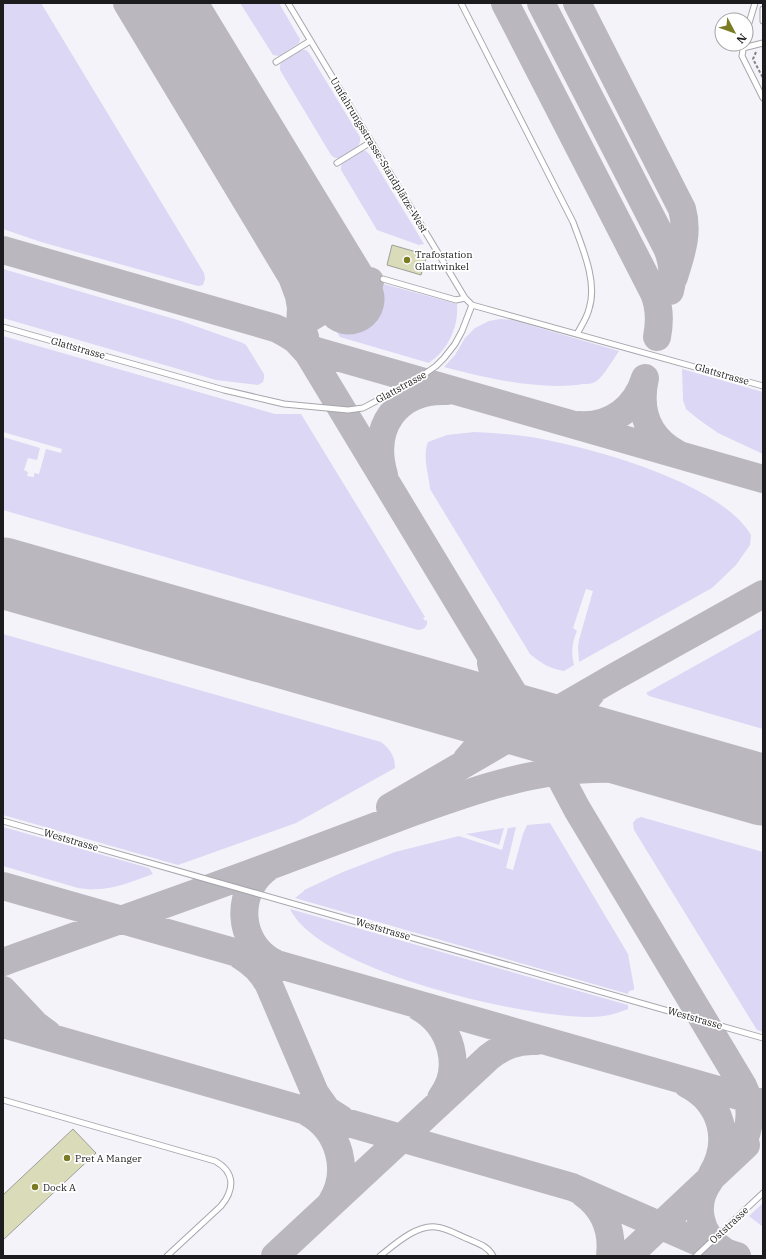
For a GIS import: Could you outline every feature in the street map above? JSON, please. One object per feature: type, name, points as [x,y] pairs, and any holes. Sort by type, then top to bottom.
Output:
[{"type":"lane","name":"Umfahrungsstrasse-Standplätze-West","points":[[288,3],[465,298],[472,305]]},
{"type":"lane","points":[[461,3],[573,222],[590,277],[591,290],[589,309],[577,334]]},
{"type":"lane","points":[[763,9],[763,21]]},
{"type":"lane","points":[[276,62],[310,40]]},
{"type":"lane","points":[[742,52],[742,56],[763,98]]},
{"type":"lane","points":[[337,163],[371,142]]},
{"type":"lane","points":[[384,279],[456,300],[465,298]]},
{"type":"lane","name":"Glattstrasse","points":[[3,327],[224,390],[284,404],[348,410],[364,408],[416,380],[436,366],[455,344],[472,305],[763,386]]},
{"type":"lane","name":"Weststrasse","points":[[3,821],[763,1038]]},
{"type":"lane","points":[[3,1100],[215,1161],[223,1166],[231,1178],[231,1187],[227,1197],[221,1206],[167,1256]]},
{"type":"lane","name":"Oststrasse","points":[[696,1256],[763,1193]]},
{"type":"lane","points":[[380,1256],[396,1243],[427,1227],[432,1227],[443,1229],[480,1244],[488,1249],[493,1256]]},
{"type":"path","points":[[756,50],[753,59],[763,78]]},
{"type":"shaded area","points":[[3,3],[41,3],[204,273],[205,279],[203,285],[198,286],[41,242],[3,229]]},
{"type":"shaded area","points":[[146,3],[196,3],[362,279],[351,285],[329,248],[313,257],[336,294],[325,301]]},
{"type":"shaded area","points":[[240,3],[279,3],[300,39],[299,43],[279,56],[273,55]]},
{"type":"shaded area","points":[[302,50],[306,50],[309,53],[360,137],[358,146],[340,158],[335,158],[331,155],[280,70],[281,63]]},
{"type":"shaded area","points":[[363,151],[366,151],[370,155],[424,244],[419,245],[377,230],[341,170],[342,164]]},
{"type":"shaded area","points":[[3,269],[181,321],[243,343],[246,345],[264,374],[263,382],[258,385],[216,380],[3,318]]},
{"type":"shaded area","points":[[381,281],[384,284],[457,304],[456,321],[451,337],[442,351],[429,363],[340,337],[330,321],[329,317],[331,311]]},
{"type":"shaded area","points":[[500,319],[512,320],[619,351],[601,377],[595,382],[589,384],[567,386],[532,385],[495,379],[444,367],[455,355],[465,338],[475,328],[489,321]]},
{"type":"shaded area","points":[[3,336],[275,414],[301,414],[425,617],[423,618],[425,621],[427,620],[426,626],[418,630],[3,510],[3,437],[40,448],[37,460],[28,458],[24,470],[28,472],[27,476],[34,477],[34,473],[39,474],[46,449],[61,453],[62,449],[3,432]]},
{"type":"shaded area","points":[[682,369],[763,392],[763,454],[718,433],[686,409],[683,400]]},
{"type":"shaded area","points":[[474,432],[517,435],[556,442],[618,458],[652,470],[683,483],[712,499],[735,516],[751,535],[750,545],[736,565],[712,588],[579,662],[579,640],[593,591],[586,589],[573,628],[577,631],[572,648],[574,665],[564,671],[550,667],[530,654],[430,489],[426,460],[426,448],[428,442],[447,435]]},
{"type":"shaded area","points":[[763,628],[763,729],[649,696],[646,693]]},
{"type":"shaded area","points":[[3,634],[381,742],[391,753],[395,768],[296,823],[178,865],[3,815]]},
{"type":"shaded area","points":[[641,817],[763,852],[763,1032],[757,1030],[634,830],[633,823],[636,819]]},
{"type":"shaded area","points":[[550,823],[628,954],[634,990],[629,991],[628,994],[295,898],[304,890],[343,872],[395,852],[459,836],[502,850],[508,828],[516,827],[506,868],[513,870],[527,825]]},
{"type":"shaded area","points":[[3,827],[149,868],[153,874],[117,886],[88,889],[78,888],[3,866]]},
{"type":"shaded area","points":[[504,828],[499,845],[466,834]]},
{"type":"shaded area","points":[[290,909],[628,1005],[628,1009],[614,1014],[590,1017],[559,1015],[474,1000],[426,987],[381,971],[340,952],[309,931]]},
{"type":"shaded area","points":[[763,1203],[763,1227],[749,1216]]},
{"type":"building","name":"Trafostation Glattwinkel","points":[[392,245],[427,255],[421,275],[387,265]]},
{"type":"building","name":"Dock A","points":[[73,1129],[96,1153],[3,1240],[3,1195]]},
{"type":"taxiway","points":[[127,3],[292,277],[299,296],[301,308],[301,333],[309,355]]},
{"type":"taxiway","points":[[505,3],[654,293],[659,315],[657,337]]},
{"type":"taxiway","points":[[541,3],[667,248],[671,259],[672,270],[670,291]]},
{"type":"taxiway","points":[[577,3],[682,209],[685,227],[683,243],[674,277]]},
{"type":"taxiway","points":[[3,250],[275,328],[316,351],[763,479]]},
{"type":"taxiway","points":[[305,337],[300,324],[370,281]]},
{"type":"taxiway","points":[[296,340],[308,353],[532,724],[577,809],[743,1086],[749,1105],[749,1124],[743,1142],[732,1158]]},
{"type":"taxiway","points":[[579,425],[602,423],[621,414],[629,407],[641,389],[645,378],[643,401],[647,421],[658,439],[676,453]]},
{"type":"taxiway","points":[[384,475],[381,458],[381,441],[385,427],[392,414],[401,404],[414,397],[429,392],[447,391]]},
{"type":"taxiway","points":[[390,807],[616,676],[763,594]]},
{"type":"taxiway","points":[[467,759],[483,739],[492,714],[495,689],[491,663]]},
{"type":"taxiway","points":[[566,783],[564,758],[568,734],[578,712],[592,692]]},
{"type":"taxiway","points":[[3,962],[219,885],[416,811],[481,789],[531,776],[573,770],[624,769],[675,773],[751,787]]},
{"type":"taxiway","points":[[270,866],[258,876],[250,888],[245,902],[244,916],[247,930],[253,943],[262,954],[275,963]]},
{"type":"taxiway","points":[[3,886],[760,1102]]},
{"type":"taxiway","points":[[241,956],[257,968],[266,980],[315,1093],[327,1110],[341,1119]]},
{"type":"taxiway","points":[[3,990],[36,1025],[48,1034]]},
{"type":"taxiway","points":[[419,1007],[430,1015],[439,1025],[451,1048],[453,1061],[452,1074],[448,1086],[441,1098]]},
{"type":"taxiway","points":[[3,1024],[572,1187],[712,1248],[737,1256]]},
{"type":"taxiway","points":[[275,1256],[489,1057],[511,1044],[536,1041]]},
{"type":"taxiway","points":[[687,1084],[699,1092],[708,1101],[716,1112],[720,1123],[722,1136],[721,1149],[718,1161],[712,1174]]},
{"type":"taxiway","points":[[307,1112],[327,1129],[339,1153],[341,1165],[340,1178],[337,1191],[331,1203]]},
{"type":"taxiway","points":[[628,1256],[746,1145]]},
{"type":"taxiway","points":[[710,1180],[704,1189],[701,1199],[701,1219],[709,1237],[715,1245],[724,1251]]},
{"type":"taxiway","points":[[583,1193],[602,1213],[606,1221],[610,1238],[610,1256]]},
{"type":"runway","points":[[169,3],[349,299]]},
{"type":"runway","points":[[3,573],[763,790]]},
{"type":"place","name":"Trafostation Glattwinkel","points":[[407,260]]},
{"type":"place","name":"Pret A Manger","points":[[67,1158]]},
{"type":"place","name":"Dock A","points":[[35,1187]]}]
